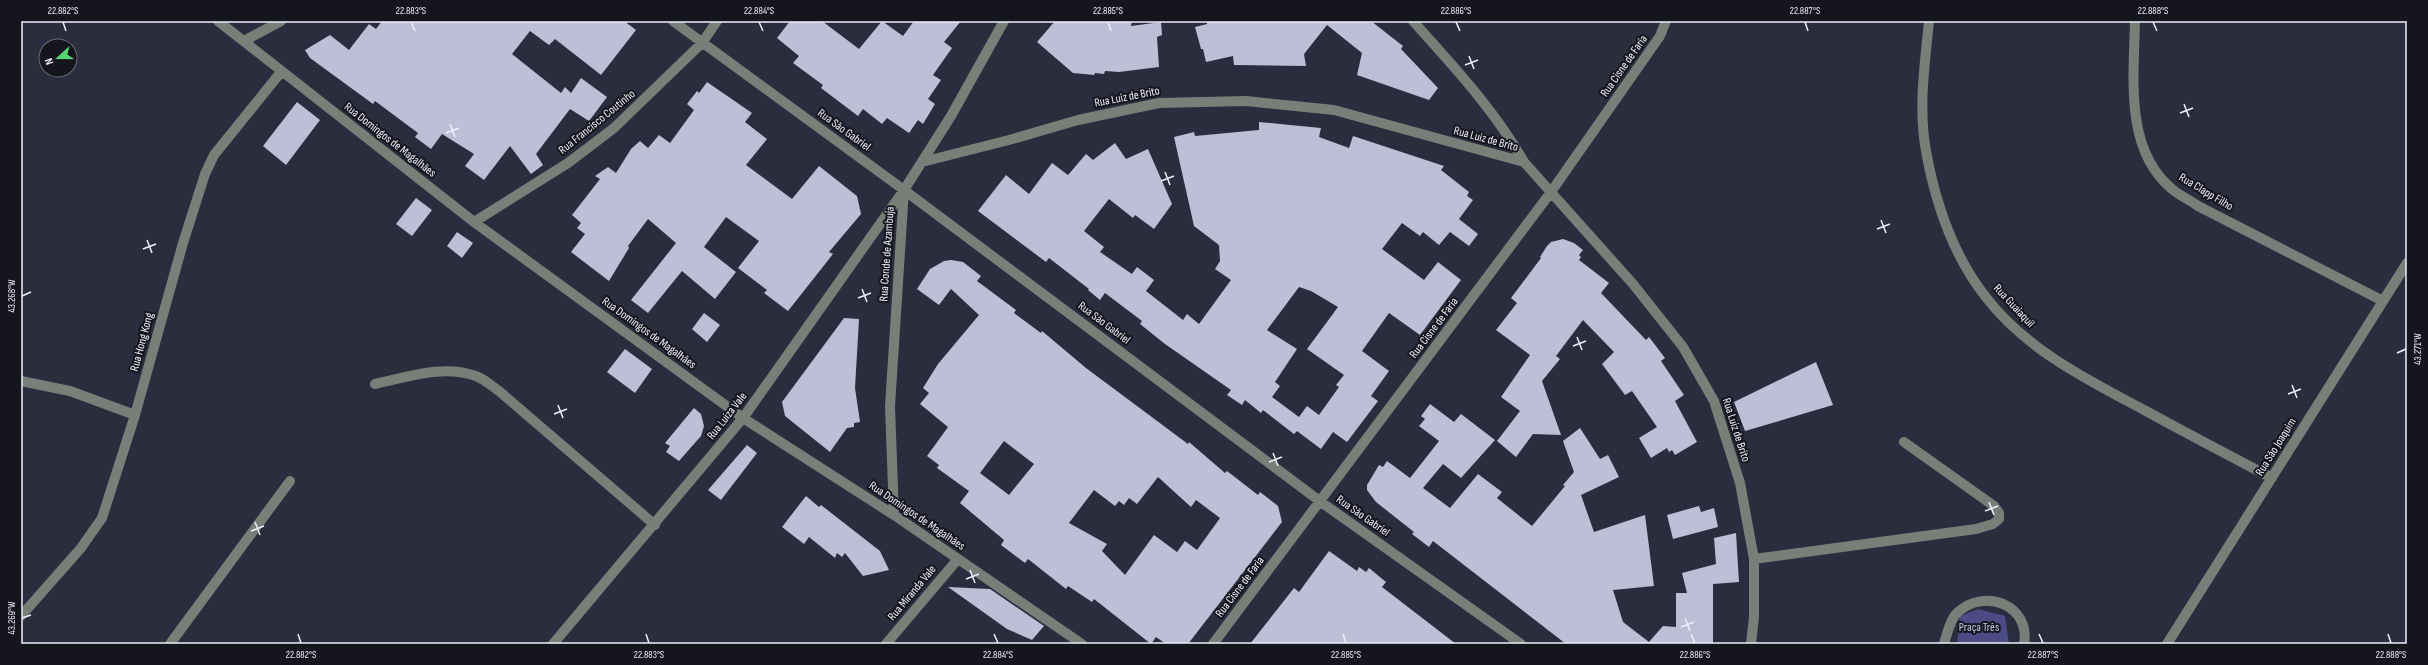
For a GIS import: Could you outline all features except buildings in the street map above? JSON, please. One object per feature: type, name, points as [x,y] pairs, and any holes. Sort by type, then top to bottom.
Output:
[{"type":"street","name":"Rua Domingos de Magalhães","points":[[218,21],[281,72],[474,222],[744,418],[894,515],[1082,644]]},
{"type":"street","points":[[244,41],[281,21]]},
{"type":"street","name":"Rua São Gabriel","points":[[673,21],[904,190],[1321,502],[1521,644]]},
{"type":"street","name":"Rua Francisco Coutinho","points":[[474,222],[568,163],[614,128],[702,43],[716,21]]},
{"type":"street","name":"Rua Conde de Azambuja","points":[[894,515],[890,406],[904,190],[955,110],[1004,21]]},
{"type":"street","points":[[1413,21],[1482,99],[1507,132],[1524,162]]},
{"type":"street","name":"Rua Cisne de Faria","points":[[1213,644],[1321,502],[1552,192],[1660,36],[1666,21]]},
{"type":"street","name":"Rua Guaiaquil","points":[[1929,21],[1923,85],[1925,149],[1940,208],[1961,257],[1985,296],[2027,339],[2072,372],[2272,478]]},
{"type":"street","name":"Rua Clapp Filho","points":[[2135,21],[2134,109],[2142,141],[2152,167],[2172,189],[2198,206],[2383,301]]},
{"type":"street","name":"Rua Hong Kong","points":[[21,616],[81,548],[102,518],[135,415],[183,243],[205,174],[214,155],[281,72]]},
{"type":"street","name":"Rua Luiz de Brito","points":[[922,162],[1009,140],[1078,120],[1159,103],[1246,101],[1334,110],[1524,162],[1633,284],[1683,347],[1714,402],[1740,483],[1754,559],[1754,617],[1751,644]]},
{"type":"street","name":"Rua Luiza Vale","points":[[553,644],[744,418],[904,190]]},
{"type":"street","name":"Rua São Joaquim","points":[[2168,644],[2407,263]]},
{"type":"street","points":[[375,384],[436,371],[456,370],[477,376],[499,391],[655,525]]},
{"type":"street","points":[[21,381],[70,391],[135,415]]},
{"type":"street","points":[[1754,559],[1976,530],[1993,524],[1999,519],[1999,513],[1994,506],[1904,442]]},
{"type":"street","points":[[170,644],[290,481]]},
{"type":"street","name":"Rua Miranda Vale","points":[[886,644],[958,559]]},
{"type":"street","points":[[1944,644],[1956,614],[1968,604],[1984,600],[1999,602],[2013,610],[2022,624],[2024,644]]},
{"type":"green space","name":"Praça Três","points":[[1978,609],[2005,616],[2009,644],[1957,644],[1960,616]]}]
